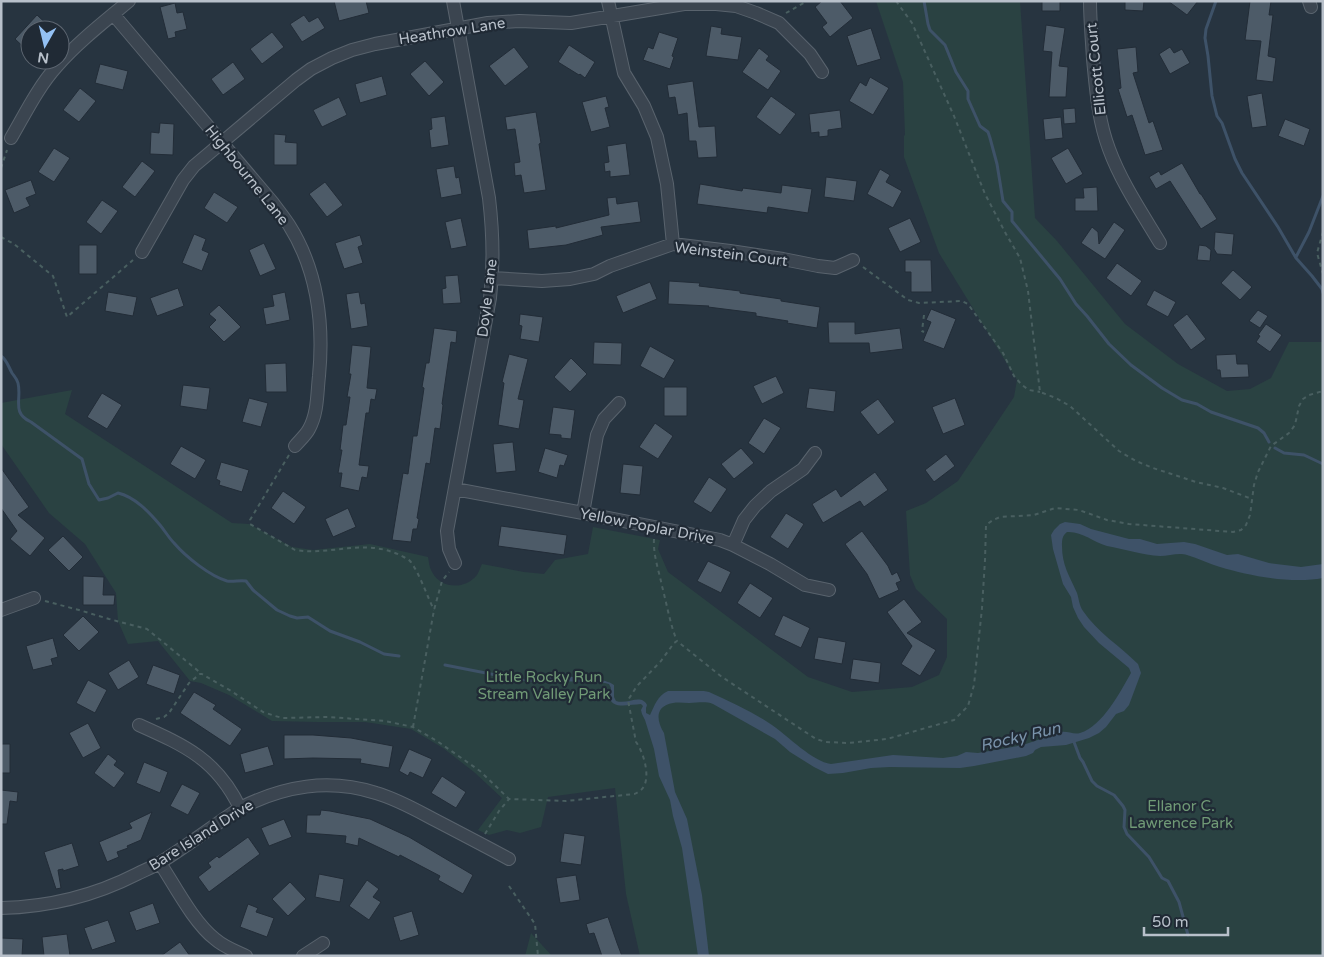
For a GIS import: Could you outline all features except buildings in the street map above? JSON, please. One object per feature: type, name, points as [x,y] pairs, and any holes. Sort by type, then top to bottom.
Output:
[{"type":"street","points":[[11,138],[56,66],[78,44],[129,1]]},
{"type":"street","name":"Doyle Lane","points":[[453,1],[489,198],[492,224],[490,298],[447,531],[449,548],[456,564]]},
{"type":"street","points":[[608,1],[624,73],[644,106],[657,137],[667,184],[673,244]]},
{"type":"street","name":"Ellicott Court","points":[[1090,1],[1096,98],[1108,148],[1118,171],[1160,243]]},
{"type":"street","name":"Heathrow Lane","points":[[142,252],[188,173],[194,166],[296,80],[332,58],[352,50],[488,22],[571,23],[684,4],[716,4],[736,6],[779,23],[810,54],[822,72]]},
{"type":"street","name":"Highbourne Lane","points":[[113,14],[273,203],[288,224],[304,254],[316,287],[320,313],[320,364],[316,410],[309,429],[295,446]]},
{"type":"street","name":"Weinstein Court","points":[[492,278],[542,281],[570,279],[594,274],[673,244],[835,268],[853,260]]},
{"type":"street","points":[[583,513],[597,435],[604,419],[618,404]]},
{"type":"street","points":[[732,544],[744,520],[755,506],[771,491],[803,468],[815,453]]},
{"type":"street","name":"Yellow Poplar Drive","points":[[455,489],[692,534],[732,544],[805,585],[830,590]]},
{"type":"street","points":[[1,610],[34,598]]},
{"type":"street","points":[[139,725],[174,740],[202,758],[228,786],[240,808]]},
{"type":"street","name":"Bare Island Drive","points":[[1,908],[22,908],[52,904],[115,885],[160,863],[240,808],[270,794],[295,788],[327,785],[343,786],[377,793],[397,801],[509,859]]},
{"type":"street","points":[[160,863],[206,932],[230,950],[246,956]]},
{"type":"street","points":[[303,956],[322,943]]},
{"type":"path","points":[[779,23],[786,13],[807,1]]},
{"type":"path","points":[[896,1],[912,23],[954,116],[985,194],[1020,258],[1028,291],[1040,392]]},
{"type":"path","points":[[1,168],[11,138]]},
{"type":"path","points":[[1323,232],[1317,254],[1323,274]]},
{"type":"path","points":[[1,237],[14,244],[52,276],[67,317],[142,252]]},
{"type":"path","points":[[853,260],[908,300],[919,303],[962,301],[968,304],[1003,353],[1014,376],[1022,385],[1029,390],[1056,398],[1070,406],[1119,451],[1153,468],[1196,482],[1223,488],[1252,499]]},
{"type":"path","points":[[924,315],[922,331],[924,332]]},
{"type":"path","points":[[656,527],[653,547],[677,641],[722,677],[816,739],[826,742],[848,743],[887,739],[954,720],[968,706],[974,685],[982,608],[986,560],[986,525],[1004,516],[1034,515],[1055,508],[1079,510],[1107,520],[1129,524],[1233,532],[1241,530],[1246,526],[1250,515],[1258,472],[1271,446],[1289,433],[1294,425],[1303,399],[1323,391]]},
{"type":"path","points":[[295,446],[250,520],[250,524],[295,550],[317,551],[363,547],[377,548],[409,559],[434,610]]},
{"type":"path","points":[[414,727],[434,610],[442,581],[456,564]]},
{"type":"path","points":[[34,598],[147,629],[169,645],[186,662],[202,674],[231,690],[264,712],[274,716],[283,718],[328,717],[385,721],[414,727],[480,770],[509,799],[566,801],[634,794],[640,791],[645,784],[646,762],[636,742],[628,700],[637,686],[677,641]]},
{"type":"path","points":[[139,725],[164,717],[189,683],[202,674]]},
{"type":"path","points":[[474,840],[484,837],[509,799]]},
{"type":"path","points":[[509,886],[535,924],[538,956]]},
{"type":"green space","name":"Little Rocky Run Stream Valley Park","points":[[876,1],[1020,1],[1035,218],[1057,241],[1125,324],[1178,364],[1227,391],[1250,389],[1271,378],[1289,342],[1323,342],[1323,956],[640,956],[626,894],[615,788],[548,797],[541,827],[520,833],[507,830],[489,835],[478,830],[502,798],[474,772],[443,748],[411,729],[365,722],[272,721],[229,695],[201,683],[190,681],[158,641],[128,644],[118,621],[116,593],[85,544],[49,513],[1,444],[1,403],[72,390],[65,414],[232,523],[249,524],[292,547],[313,550],[370,544],[428,557],[430,568],[436,578],[453,586],[472,580],[477,575],[482,564],[544,574],[555,560],[588,554],[593,527],[660,540],[658,549],[668,572],[808,677],[852,692],[912,687],[939,675],[947,657],[947,619],[916,589],[910,575],[906,511],[926,503],[958,481],[1014,397],[1017,380],[939,253],[904,157],[903,82]]},
{"type":"green space","points":[[531,933],[552,956],[525,956]]},
{"type":"water","points":[[1065,522],[1080,524],[1091,529],[1129,539],[1140,539],[1157,544],[1184,542],[1227,555],[1238,554],[1269,563],[1301,567],[1323,564],[1323,578],[1285,580],[1258,576],[1220,567],[1184,554],[1160,556],[1140,553],[1107,546],[1078,533],[1067,532],[1062,540],[1063,559],[1082,609],[1095,626],[1138,664],[1141,673],[1129,705],[1124,711],[1116,714],[1099,733],[1066,745],[1041,747],[1026,756],[960,768],[890,767],[828,774],[790,752],[775,739],[713,704],[704,702],[673,703],[663,707],[660,710],[659,719],[664,733],[675,792],[687,819],[702,895],[709,956],[698,956],[682,848],[670,800],[659,776],[654,749],[641,710],[643,706],[641,704],[618,705],[613,703],[610,695],[611,688],[609,684],[605,683],[531,682],[520,680],[565,677],[602,680],[614,685],[616,701],[641,700],[647,705],[646,713],[650,715],[659,698],[668,691],[709,692],[757,716],[772,725],[816,759],[831,764],[893,755],[943,758],[957,756],[966,752],[978,753],[1023,745],[1061,732],[1080,733],[1096,723],[1110,708],[1131,673],[1129,668],[1099,643],[1084,627],[1073,607],[1071,597],[1063,584],[1051,535],[1060,524]]},
{"type":"waterway","points":[[924,1],[930,30],[945,45],[956,72],[968,91],[968,99],[980,126],[988,132],[997,164],[1003,201],[1012,212],[1012,221],[1060,279],[1076,304],[1109,344],[1131,365],[1162,388],[1182,400],[1258,428],[1264,433],[1269,442]]},
{"type":"waterway","points":[[1216,1],[1206,29],[1205,38],[1212,96],[1217,116],[1222,123],[1242,173],[1296,258],[1312,276],[1323,293]]},
{"type":"waterway","points":[[1296,257],[1309,232],[1323,196]]},
{"type":"waterway","points":[[1,356],[18,382],[18,405],[21,414],[82,459],[89,484],[99,500],[118,493],[130,498],[151,515],[185,554],[213,575],[227,581],[246,581],[253,590],[277,610],[297,618],[308,617],[330,631],[360,642],[384,654],[399,656]]},
{"type":"waterway","points":[[1275,448],[1284,453],[1304,455],[1323,464]]},
{"type":"waterway","points":[[445,665],[522,680]]},
{"type":"waterway","points":[[1074,742],[1092,781],[1097,786],[1114,795],[1123,806],[1125,810],[1124,827],[1127,834],[1149,857],[1162,878],[1168,881],[1179,902],[1188,935]]},
{"type":"water label","name":"Rocky Run","points":[[1020,736]]},
{"type":"park label","name":"Ellanor C. Lawrence Park","points":[[1181,814]]}]
